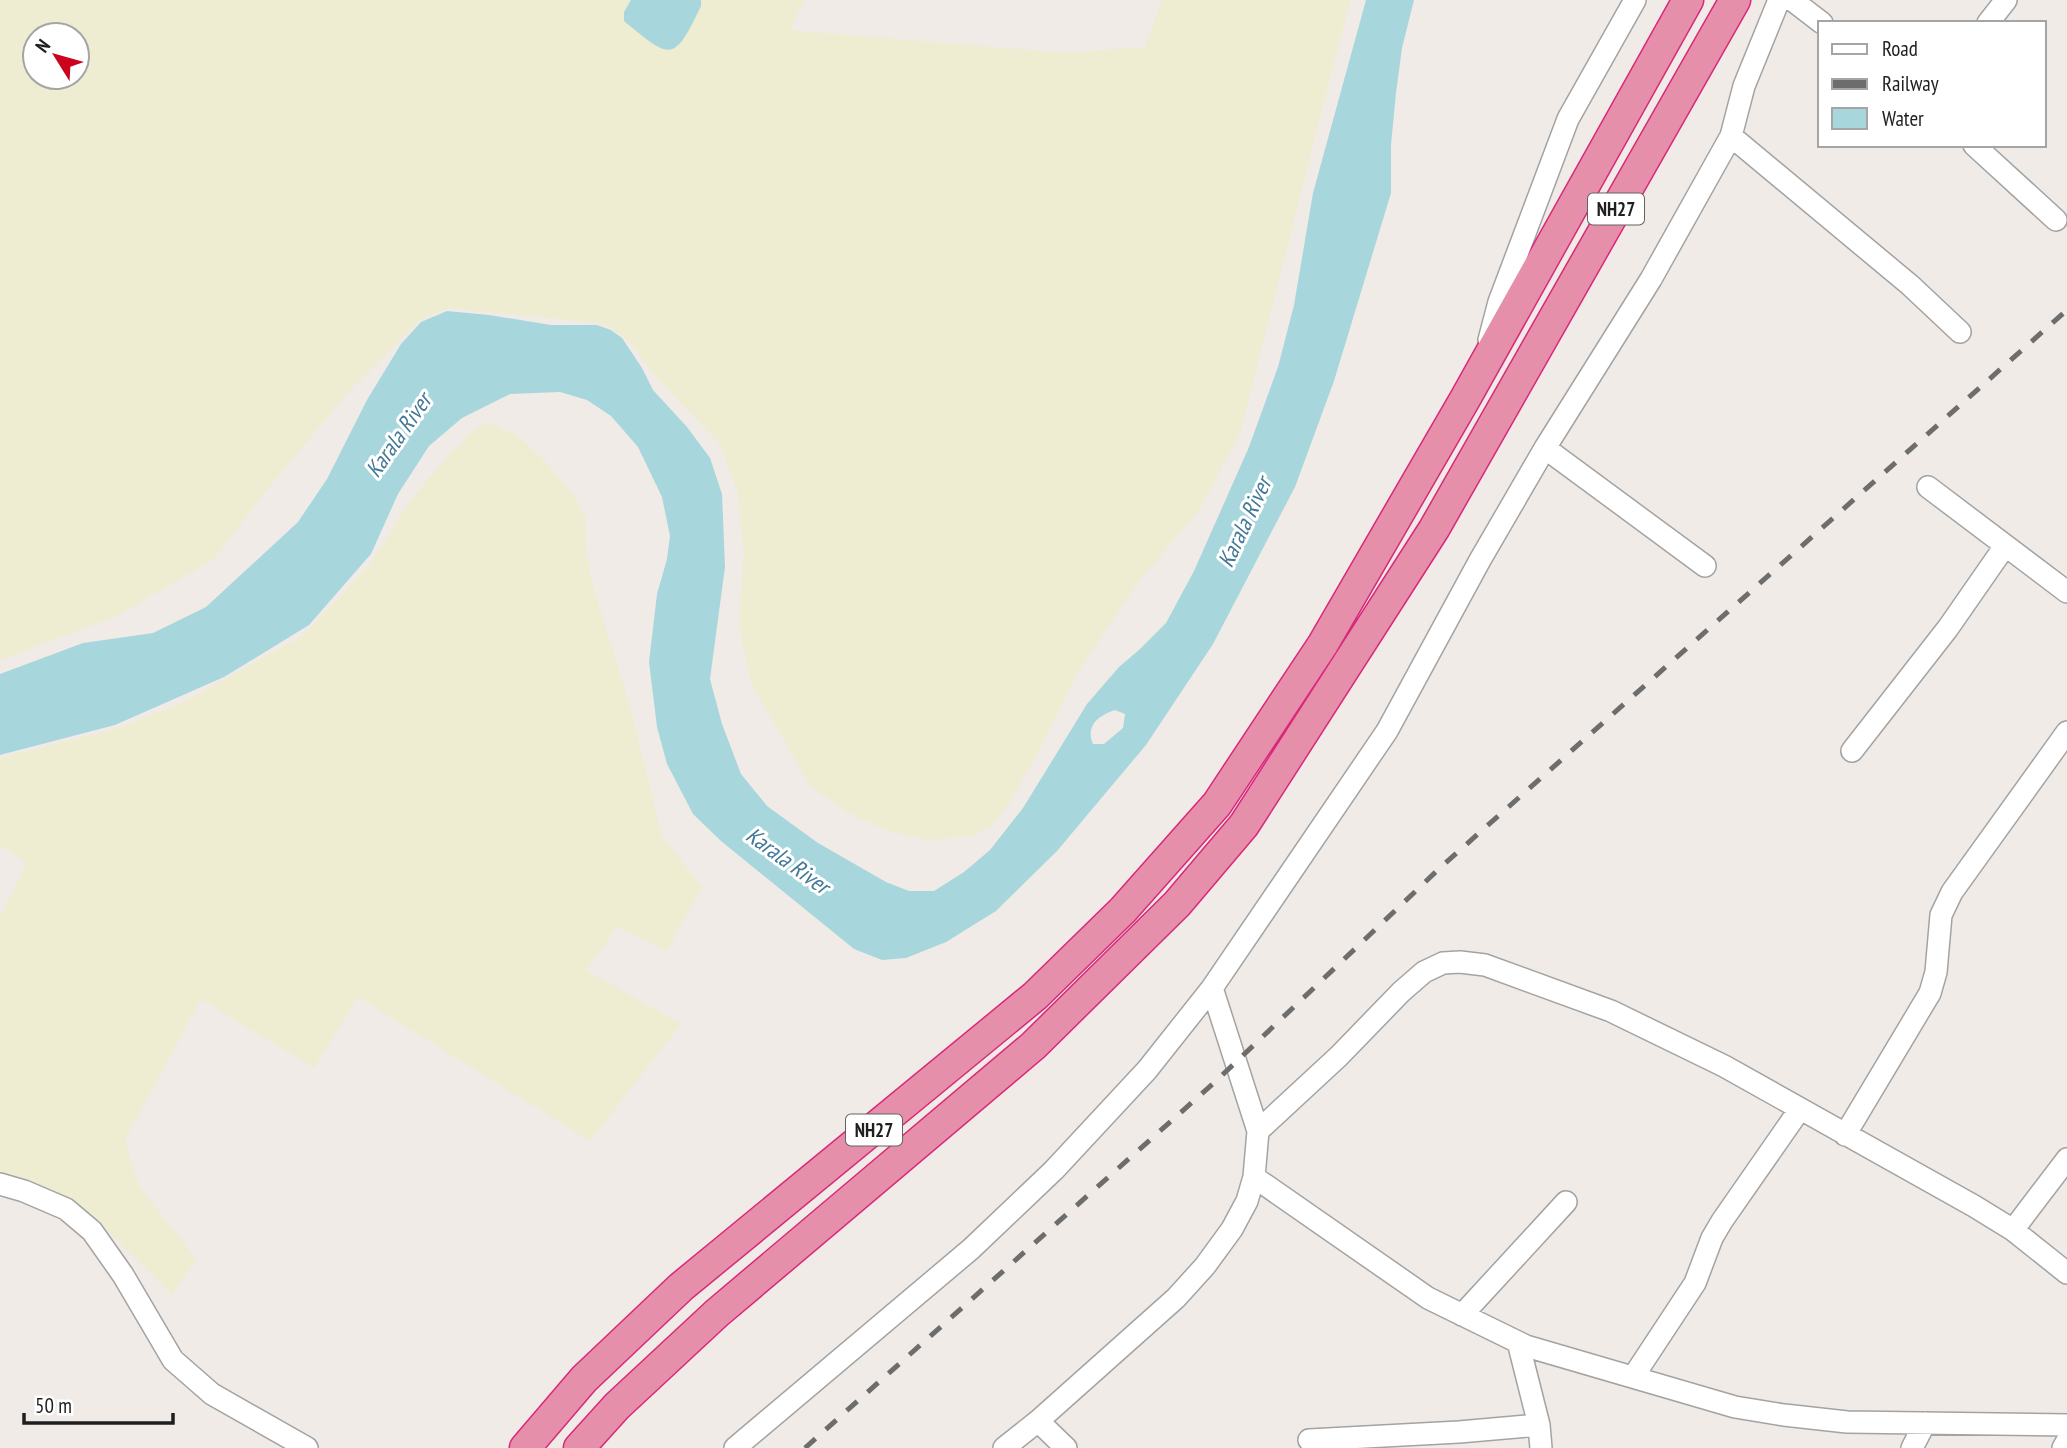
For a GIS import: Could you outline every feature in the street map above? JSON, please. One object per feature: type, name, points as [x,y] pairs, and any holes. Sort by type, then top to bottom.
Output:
[{"type":"highway","name":"NH27","points":[[525,1448],[584,1379],[681,1287],[1035,996],[1123,910],[1217,804],[1323,644],[1483,366],[1688,0]]},
{"type":"highway","name":"NH27","points":[[579,1448],[627,1397],[717,1313],[1032,1046],[1177,904],[1244,825],[1434,529],[1735,0]]},
{"type":"street","points":[[1483,366],[1499,302],[1568,119],[1634,0]]},
{"type":"street","points":[[736,1448],[971,1250],[1054,1170],[1147,1070],[1212,989],[1387,731],[1480,560],[1545,448],[1651,279],[1731,136],[1744,86],[1779,0]]},
{"type":"street","points":[[1792,0],[1819,21]]},
{"type":"street","points":[[1990,21],[2006,0]]},
{"type":"street","points":[[1731,136],[1910,285],[1960,332]]},
{"type":"street","points":[[1976,147],[2056,220]]},
{"type":"street","points":[[1545,448],[1705,566]]},
{"type":"street","points":[[1928,487],[2067,592]]},
{"type":"street","points":[[1852,751],[1948,628],[2005,546]]},
{"type":"street","points":[[1845,1135],[1930,993],[1936,972],[1941,915],[1952,892],[2067,732]]},
{"type":"street","points":[[1258,1131],[1424,972],[1443,963],[1485,965],[1611,1012],[1724,1066],[2013,1230],[2067,1273]]},
{"type":"street","points":[[1004,1448],[1176,1298],[1205,1266],[1232,1229],[1247,1201],[1254,1177],[1258,1131],[1212,989]]},
{"type":"street","points":[[1633,1377],[1695,1283],[1712,1238],[1722,1221],[1800,1109]]},
{"type":"street","points":[[2013,1230],[2067,1159]]},
{"type":"street","points":[[1254,1177],[1428,1298],[1518,1342],[1735,1407],[1784,1415],[1847,1422],[2067,1425]]},
{"type":"street","points":[[0,1184],[66,1209],[92,1231],[123,1275],[173,1360],[212,1394],[307,1448]]},
{"type":"street","points":[[1462,1315],[1566,1202]]},
{"type":"street","points":[[1518,1342],[1539,1425],[1541,1448]]},
{"type":"street","points":[[1038,1421],[1066,1448]]},
{"type":"street","points":[[1912,1448],[1925,1423]]},
{"type":"street","points":[[1309,1440],[1539,1425]]},
{"type":"street","points":[[2063,1448],[2067,1441]]},
{"type":"shaded area","points":[[0,0],[804,0],[790,30],[1066,53],[1145,47],[1162,0],[1350,0],[1240,434],[1199,510],[1136,585],[1076,675],[1009,804],[993,825],[973,836],[927,840],[889,831],[847,812],[810,786],[751,683],[739,625],[744,553],[738,493],[720,444],[651,372],[624,337],[599,323],[449,308],[421,319],[350,390],[269,487],[213,560],[115,617],[0,660]]},
{"type":"shaded area","points":[[490,422],[519,437],[546,462],[573,495],[586,518],[586,547],[591,580],[631,709],[662,836],[702,887],[667,951],[617,927],[586,970],[681,1024],[590,1141],[358,997],[314,1068],[201,999],[125,1140],[139,1186],[196,1259],[172,1295],[109,1232],[69,1198],[0,1173],[0,917],[27,863],[0,846],[0,758],[116,729],[182,703],[304,635],[370,564],[410,501],[448,456],[475,429]]},
{"type":"water","points":[[631,0],[701,0],[701,6],[684,38],[670,50],[652,43],[624,21],[624,12]]},
{"type":"water","name":"Karala River","points":[[1366,0],[1414,0],[1402,48],[1396,93],[1391,145],[1391,193],[1334,381],[1295,487],[1213,644],[1146,745],[1057,851],[996,911],[946,942],[906,958],[882,960],[854,949],[721,841],[693,814],[667,764],[657,727],[649,662],[657,594],[667,559],[670,536],[662,497],[638,447],[611,416],[587,400],[560,392],[510,394],[462,418],[429,446],[398,494],[371,554],[309,625],[224,677],[115,725],[0,755],[0,674],[83,643],[153,633],[206,607],[298,522],[327,479],[367,400],[401,344],[421,322],[447,311],[551,325],[597,325],[622,338],[653,390],[687,427],[710,458],[722,494],[725,567],[710,679],[722,724],[741,774],[767,806],[818,843],[886,882],[909,891],[934,891],[964,872],[990,850],[1023,808],[1087,704],[1119,667],[1166,623],[1194,571],[1249,447],[1278,367],[1294,305],[1313,193]],"holes":[[[1115,710],[1125,714],[1123,728],[1104,744],[1093,744],[1092,727],[1099,718]]]},
{"type":"railway","points":[[805,1448],[1216,1081],[1442,866],[2067,310]]}]
